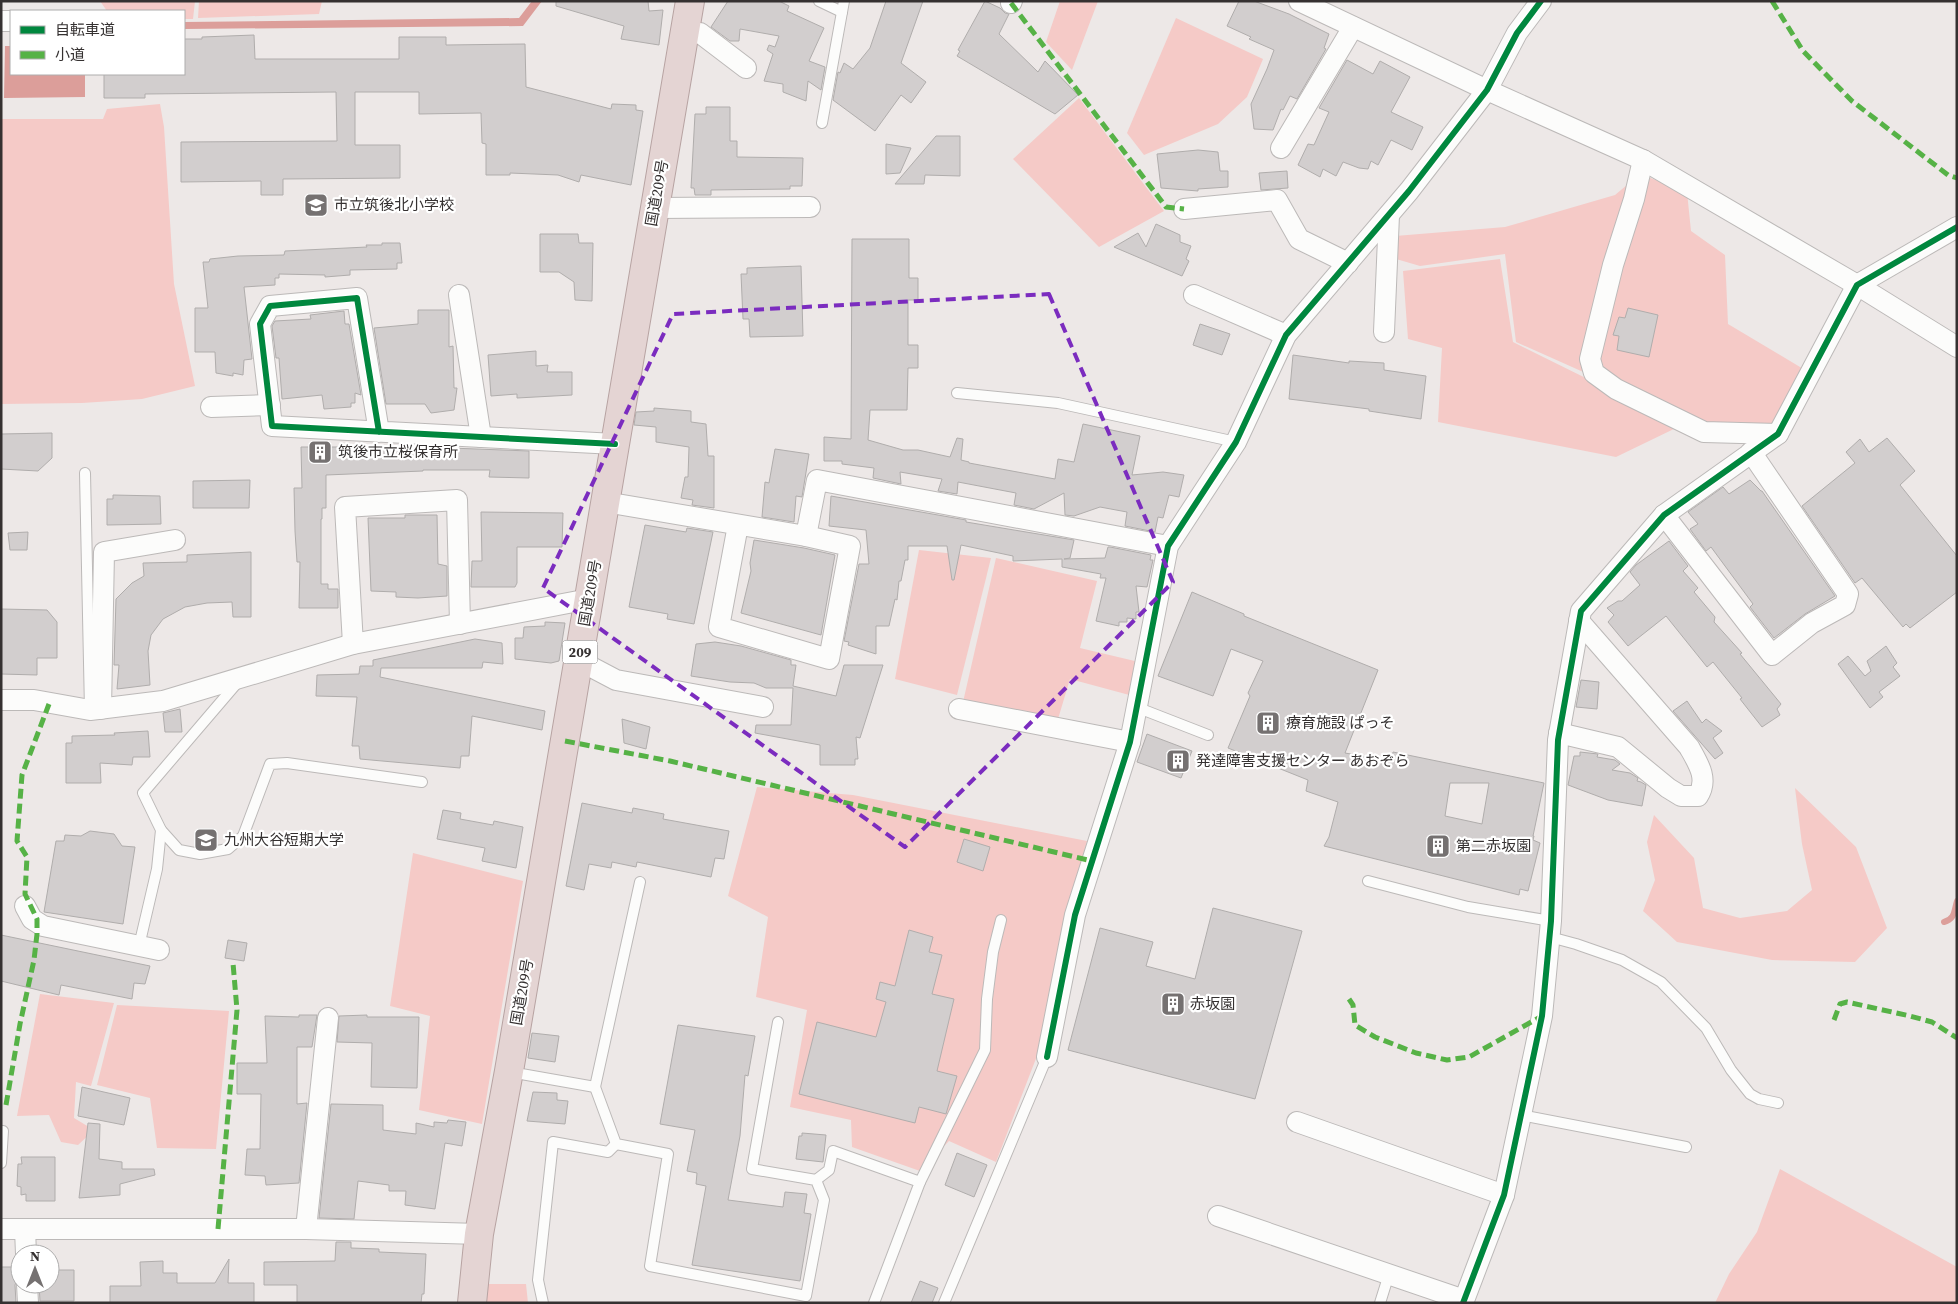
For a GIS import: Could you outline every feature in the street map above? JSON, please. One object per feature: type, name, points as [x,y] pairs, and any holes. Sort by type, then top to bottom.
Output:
[{"type":"highway","name":"国道209号","points":[[472,1303],[479,1234],[509,1071],[690,1]]},
{"type":"street","points":[[1299,1],[1487,90],[1643,160],[1857,285],[1957,347]]},
{"type":"street","points":[[1047,1056],[1075,915],[1130,742],[1168,546],[1236,442],[1286,335],[1389,215],[1487,90],[1517,33],[1541,1]]},
{"type":"street","points":[[1281,148],[1353,27]]},
{"type":"street","points":[[700,33],[746,68]]},
{"type":"street","points":[[1643,160],[1634,199],[1613,265],[1590,359],[1594,373],[1616,389],[1704,432],[1778,434]]},
{"type":"street","points":[[1184,209],[1277,200],[1299,239],[1348,263]]},
{"type":"street","points":[[655,208],[810,207]]},
{"type":"street","points":[[1384,332],[1389,215]]},
{"type":"street","points":[[1218,1216],[1389,1274],[1464,1302],[1504,1195],[1542,1016],[1551,929],[1559,733],[1581,611],[1664,515],[1778,434],[1857,285],[1957,227]]},
{"type":"street","points":[[459,295],[481,437]]},
{"type":"street","points":[[1194,295],[1286,335]]},
{"type":"street","points":[[379,432],[357,298],[270,306],[260,324],[272,426],[379,432],[615,444]]},
{"type":"street","points":[[211,407],[270,405]]},
{"type":"street","points":[[1664,515],[1772,655],[1812,623],[1845,605],[1848,594],[1751,452]]},
{"type":"street","points":[[806,536],[817,480],[1168,546]]},
{"type":"street","points":[[353,644],[345,507],[457,500],[460,624]]},
{"type":"street","points":[[605,502],[806,536],[850,546],[829,658],[719,627],[738,525]]},
{"type":"street","points":[[95,709],[104,552],[175,540]]},
{"type":"street","points":[[1,700],[34,700],[95,709],[163,702],[353,644],[589,599]]},
{"type":"street","points":[[1559,733],[1618,747],[1668,788],[1681,796],[1698,796],[1703,788],[1702,770],[1689,747],[1579,620]]},
{"type":"street","points":[[578,660],[616,680],[763,707]]},
{"type":"street","points":[[959,709],[1130,742]]},
{"type":"street","points":[[25,906],[32,919],[43,926],[159,950]]},
{"type":"street","points":[[306,1229],[328,1018]]},
{"type":"street","points":[[1297,1122],[1504,1195]]},
{"type":"street","points":[[1,1229],[306,1229],[479,1234]]},
{"type":"street","points":[[26,1229],[26,1244]]},
{"type":"lane","points":[[819,1],[842,12]]},
{"type":"lane","points":[[822,123],[844,1]]},
{"type":"lane","points":[[957,393],[1058,403],[1236,442]]},
{"type":"lane","points":[[85,473],[95,709]]},
{"type":"lane","points":[[239,680],[143,793],[161,830],[179,850],[200,854],[228,849],[243,836],[270,764],[286,762],[422,782]]},
{"type":"lane","points":[[1136,707],[1208,734]]},
{"type":"lane","points":[[139,946],[157,869],[161,830]]},
{"type":"lane","points":[[1368,881],[1551,929],[1576,944],[1622,960],[1661,982],[1706,1028],[1731,1070],[1750,1094],[1759,1099],[1778,1103]]},
{"type":"lane","points":[[616,1144],[595,1087],[640,882]]},
{"type":"lane","points":[[874,1303],[920,1182],[985,1050],[988,990],[993,952],[1001,920]]},
{"type":"lane","points":[[778,1022],[752,1169],[816,1180],[829,1170],[833,1151],[920,1182]]},
{"type":"lane","points":[[944,1303],[1047,1056]]},
{"type":"lane","points":[[509,1071],[595,1087]]},
{"type":"lane","points":[[1521,1115],[1686,1147]]},
{"type":"lane","points":[[1,1163],[2,1131]]},
{"type":"lane","points":[[543,1303],[538,1280],[553,1142],[608,1152],[616,1144]]},
{"type":"lane","points":[[616,1144],[668,1154],[650,1266],[806,1296],[824,1200],[816,1180]]},
{"type":"lane","points":[[1380,1303],[1389,1274]]},
{"type":"highlighted area","points":[[1049,294],[1173,582],[905,847],[543,588],[673,314]]},
{"type":"shaded area","points":[[100,1],[195,1],[193,19],[185,19],[185,10],[106,10]]},
{"type":"shaded area","points":[[199,1],[322,1],[319,14],[198,18]]},
{"type":"shaded area","points":[[532,1],[542,1],[523,26],[185,29],[185,22],[519,18]]},
{"type":"shaded area","points":[[1060,1],[1098,1],[1072,70],[1046,42]]},
{"type":"shaded area","points":[[1176,18],[1263,59],[1247,97],[1218,124],[1144,155],[1127,133]]},
{"type":"shaded area","points":[[5,46],[10,46],[10,75],[85,75],[85,97],[4,98]]},
{"type":"shaded area","points":[[1079,98],[1164,211],[1099,247],[1013,159]]},
{"type":"shaded area","points":[[160,104],[164,127],[174,284],[195,386],[142,399],[82,403],[1,404],[1,119],[103,119],[107,109]]},
{"type":"shaded area","points":[[1640,174],[1687,192],[1691,231],[1725,255],[1728,324],[1805,370],[1773,427],[1713,430],[1516,342],[1505,254],[1420,266],[1386,256],[1383,237],[1505,227],[1615,195]]},
{"type":"shaded area","points":[[1500,259],[1513,342],[1616,393],[1678,427],[1616,457],[1438,422],[1442,348],[1408,339],[1403,271]]},
{"type":"shaded area","points":[[919,550],[991,558],[957,695],[895,679]]},
{"type":"shaded area","points":[[996,558],[1097,581],[1080,648],[1139,662],[1133,696],[1070,679],[1058,719],[963,702]]},
{"type":"shaded area","points":[[757,787],[853,795],[1087,841],[1037,1056],[996,1162],[949,1141],[920,1171],[852,1147],[851,1120],[790,1107],[807,1010],[756,997],[768,917],[728,896]]},
{"type":"shaded area","points":[[1795,788],[1856,847],[1887,928],[1855,962],[1772,960],[1677,942],[1643,911],[1655,880],[1647,842],[1654,815],[1694,858],[1703,908],[1740,918],[1787,911],[1812,890],[1802,844]]},
{"type":"shaded area","points":[[413,853],[523,881],[482,1124],[419,1110],[430,1016],[390,1006]]},
{"type":"shaded area","points":[[40,994],[114,1003],[91,1086],[76,1082],[74,1118],[94,1130],[78,1145],[61,1142],[49,1115],[17,1116]]},
{"type":"shaded area","points":[[117,1005],[229,1011],[216,1149],[157,1148],[150,1098],[97,1085]]},
{"type":"shaded area","points":[[1780,1169],[1957,1267],[1957,1303],[1715,1303],[1729,1274],[1757,1232]]},
{"type":"shaded area","points":[[488,1284],[526,1284],[528,1303],[486,1303]]},
{"type":"building","points":[[556,1],[648,1],[649,11],[663,10],[659,45],[621,39],[624,26],[556,6]]},
{"type":"building","points":[[728,1],[779,1],[789,6],[787,11],[824,28],[809,61],[825,67],[821,90],[808,81],[806,101],[783,92],[783,84],[764,81],[773,54],[767,50],[769,45],[775,47],[779,36],[740,29],[739,41],[730,41],[711,27]]},
{"type":"building","points":[[886,1],[923,1],[901,63],[926,82],[911,103],[901,95],[875,131],[833,100],[838,72],[840,73],[844,63],[853,69],[870,48]]},
{"type":"building","points":[[985,1],[1009,14],[999,34],[1038,72],[1045,61],[1078,95],[1055,114],[957,56],[960,51],[958,50]]},
{"type":"building","points":[[1239,1],[1254,1],[1289,14],[1329,34],[1324,48],[1326,49],[1297,99],[1290,96],[1283,110],[1281,109],[1273,130],[1254,129],[1251,104],[1274,50],[1249,39],[1251,37],[1227,26]]},
{"type":"building","points":[[254,35],[255,59],[399,59],[399,37],[446,37],[446,45],[525,44],[526,87],[611,109],[612,104],[636,105],[636,110],[643,111],[631,185],[581,175],[579,182],[558,175],[510,173],[510,175],[486,175],[486,144],[482,143],[481,113],[419,114],[419,92],[355,92],[355,145],[400,145],[400,178],[283,179],[283,195],[261,195],[261,181],[181,182],[181,142],[337,141],[336,92],[145,94],[145,98],[104,98],[104,75],[185,75],[185,39],[202,39],[202,37]]},
{"type":"building","points":[[1347,60],[1373,74],[1380,61],[1410,77],[1391,112],[1423,127],[1412,150],[1391,140],[1378,165],[1371,161],[1368,169],[1343,162],[1336,176],[1323,169],[1320,177],[1298,165],[1308,144],[1314,145],[1329,112],[1319,108]]},
{"type":"building","points":[[706,107],[730,107],[730,141],[737,141],[737,157],[803,158],[802,186],[790,186],[790,189],[711,190],[711,195],[695,195],[694,188],[691,188],[695,114],[706,114]]},
{"type":"building","points":[[936,136],[960,136],[960,176],[925,175],[924,184],[895,184]]},
{"type":"building","points":[[886,144],[911,148],[900,173],[886,174]]},
{"type":"building","points":[[1198,150],[1218,152],[1220,171],[1228,171],[1228,187],[1198,189],[1198,191],[1161,188],[1157,154]]},
{"type":"building","points":[[1287,171],[1288,188],[1261,190],[1259,173]]},
{"type":"building","points":[[1156,224],[1180,235],[1180,242],[1191,246],[1186,259],[1189,261],[1182,276],[1114,247],[1138,233],[1146,247]]},
{"type":"building","points":[[540,234],[578,234],[579,243],[593,243],[592,301],[575,300],[574,282],[559,272],[540,272]]},
{"type":"building","points":[[852,239],[909,239],[909,278],[918,278],[918,300],[908,300],[908,345],[918,345],[918,368],[908,368],[907,410],[870,410],[868,440],[903,450],[918,450],[950,457],[957,438],[963,439],[961,460],[1055,479],[1058,459],[1074,462],[1083,424],[1140,436],[1132,475],[1163,472],[1184,475],[1179,497],[1169,495],[1163,518],[1158,517],[1155,532],[1125,526],[1127,512],[1100,507],[1074,516],[1065,515],[1064,493],[1034,509],[1014,505],[1016,493],[958,482],[957,494],[938,491],[942,479],[900,472],[901,484],[873,478],[874,468],[842,464],[842,461],[824,461],[824,437],[851,439]]},
{"type":"building","points":[[382,243],[400,243],[402,263],[397,263],[397,269],[350,270],[350,275],[325,277],[325,275],[279,274],[279,278],[275,278],[275,285],[244,287],[252,359],[244,360],[243,375],[233,373],[233,376],[216,373],[215,352],[195,352],[195,308],[208,308],[203,262],[209,262],[210,259],[238,256],[284,255],[285,251],[367,247],[366,245],[382,245]]},
{"type":"building","points":[[801,266],[803,336],[750,337],[749,319],[743,319],[741,274],[747,274],[747,268]]},
{"type":"building","points":[[1628,308],[1658,315],[1649,357],[1617,350],[1619,336],[1613,335],[1619,317],[1625,318]]},
{"type":"building","points":[[418,310],[449,310],[449,347],[453,346],[454,388],[457,388],[454,410],[431,413],[425,404],[386,404],[374,328],[418,324]]},
{"type":"building","points":[[344,311],[345,324],[349,324],[361,395],[355,393],[355,403],[351,403],[351,407],[324,409],[322,395],[282,399],[279,358],[276,358],[272,326],[275,321],[311,319],[310,315]]},
{"type":"building","points":[[1200,324],[1230,334],[1222,355],[1193,345]]},
{"type":"building","points":[[536,351],[536,366],[548,365],[547,372],[572,372],[572,395],[517,398],[517,394],[491,396],[488,355]]},
{"type":"building","points":[[1293,355],[1349,363],[1349,361],[1384,363],[1384,370],[1426,376],[1421,419],[1369,411],[1369,409],[1289,399]]},
{"type":"building","points":[[654,408],[691,411],[691,422],[706,424],[708,456],[714,456],[714,508],[692,505],[693,500],[681,498],[685,477],[688,477],[689,447],[656,442],[656,427],[634,425],[636,412],[654,411]]},
{"type":"building","points":[[52,433],[52,458],[38,471],[1,469],[1,434]]},
{"type":"building","points":[[1887,438],[1915,471],[1900,485],[1957,556],[1957,592],[1910,628],[1906,624],[1903,627],[1862,578],[1855,583],[1802,506],[1855,463],[1846,452],[1860,439],[1869,452]]},
{"type":"building","points":[[301,447],[424,447],[529,451],[529,478],[489,477],[490,470],[423,470],[326,475],[326,508],[322,508],[321,519],[321,584],[328,584],[328,589],[338,589],[338,608],[299,608],[300,562],[297,562],[294,488],[302,488]]},
{"type":"building","points":[[775,449],[809,454],[802,497],[796,496],[794,522],[762,517],[765,482],[769,483]]},
{"type":"building","points":[[250,480],[249,508],[193,508],[193,481]]},
{"type":"building","points":[[1750,480],[1762,491],[1835,596],[1805,614],[1774,638],[1750,607],[1753,604],[1711,547],[1706,551],[1690,529],[1698,524],[1688,512],[1723,487],[1729,494]]},
{"type":"building","points":[[113,495],[160,496],[161,524],[107,525],[107,499],[113,499]]},
{"type":"building","points":[[831,496],[966,520],[966,522],[1074,540],[1070,558],[1064,559],[1105,558],[1108,547],[1151,555],[1150,560],[1153,560],[1147,587],[1136,586],[1139,612],[1136,612],[1136,619],[1127,618],[1127,622],[1119,622],[1119,626],[1096,621],[1106,578],[1100,578],[1101,574],[1062,567],[1062,559],[1013,561],[1013,556],[961,545],[954,580],[952,580],[947,546],[908,546],[908,560],[905,560],[901,581],[899,581],[897,600],[895,599],[889,626],[876,626],[876,654],[848,645],[849,642],[844,641],[859,564],[869,564],[866,530],[829,526]]},
{"type":"building","points":[[481,512],[563,513],[562,547],[517,547],[517,583],[515,587],[471,587],[472,561],[482,561]]},
{"type":"building","points":[[405,515],[437,515],[438,564],[447,566],[447,596],[396,597],[396,592],[371,591],[368,518],[405,518]]},
{"type":"building","points":[[645,525],[686,532],[687,528],[713,532],[694,624],[667,619],[668,614],[629,607]]},
{"type":"building","points":[[28,532],[27,550],[10,550],[8,533]]},
{"type":"building","points":[[754,540],[835,555],[821,635],[741,613],[751,571],[750,563]]},
{"type":"building","points":[[1669,541],[1688,566],[1683,571],[1698,588],[1694,592],[1715,617],[1714,622],[1742,653],[1740,654],[1781,704],[1777,709],[1780,715],[1762,727],[1713,662],[1707,667],[1666,616],[1628,646],[1608,622],[1614,615],[1607,608],[1618,601],[1622,601],[1640,585],[1630,572],[1636,565]]},
{"type":"building","points":[[251,552],[251,617],[233,617],[232,602],[207,603],[185,607],[163,619],[151,635],[148,651],[150,685],[117,689],[119,665],[114,665],[116,599],[132,583],[144,576],[143,563],[187,562],[187,555]]},
{"type":"building","points":[[1192,592],[1244,614],[1244,616],[1378,670],[1345,753],[1391,761],[1393,752],[1544,783],[1533,836],[1533,840],[1540,843],[1528,891],[1520,889],[1519,895],[1324,846],[1329,837],[1338,802],[1306,791],[1308,780],[1228,748],[1250,696],[1248,693],[1263,661],[1231,649],[1213,696],[1158,676]],"holes":[[[1450,783],[1489,783],[1482,824],[1445,816]]]},
{"type":"building","points":[[1,609],[47,610],[57,622],[57,658],[37,658],[37,675],[1,674]]},
{"type":"building","points":[[545,622],[565,623],[559,661],[551,663],[515,659],[515,638],[523,638],[524,627],[545,626]]},
{"type":"building","points":[[475,639],[502,643],[503,664],[483,662],[482,668],[381,668],[380,677],[545,711],[542,730],[472,716],[469,756],[461,756],[460,768],[360,759],[359,746],[352,746],[357,697],[316,696],[317,675],[359,674],[360,666],[373,666],[373,660]]},
{"type":"building","points":[[715,642],[741,646],[791,660],[791,665],[796,665],[793,686],[836,696],[844,665],[883,665],[860,738],[856,737],[858,759],[855,759],[855,765],[820,765],[820,745],[755,733],[756,725],[791,725],[793,688],[766,688],[754,683],[730,682],[691,676],[696,644]]},
{"type":"building","points":[[1886,646],[1897,663],[1893,667],[1900,676],[1879,692],[1883,697],[1870,708],[1838,664],[1848,656],[1865,676],[1871,671],[1867,661]]},
{"type":"building","points":[[1581,680],[1599,682],[1597,709],[1576,707]]},
{"type":"building","points":[[1687,701],[1702,723],[1706,719],[1722,731],[1713,738],[1723,753],[1715,759],[1673,711]]},
{"type":"building","points":[[180,709],[182,732],[165,732],[163,713]]},
{"type":"building","points":[[622,719],[650,727],[646,749],[624,743]]},
{"type":"building","points":[[148,731],[150,757],[133,757],[132,765],[100,763],[101,783],[66,783],[66,743],[72,743],[72,736],[115,735],[114,733]]},
{"type":"building","name":"発達障害支援センター あおぞら","points":[[1147,734],[1192,751],[1181,778],[1137,762]]},
{"type":"building","points":[[1580,752],[1598,754],[1597,757],[1615,760],[1620,764],[1612,770],[1630,773],[1638,778],[1637,781],[1646,785],[1642,806],[1608,800],[1568,785],[1574,756],[1580,756]]},
{"type":"building","points":[[582,803],[632,813],[633,808],[664,814],[663,819],[729,831],[724,859],[715,858],[711,877],[637,862],[636,867],[612,862],[611,868],[589,864],[584,890],[566,886]]},
{"type":"building","points":[[443,810],[461,813],[460,819],[493,825],[494,821],[523,827],[516,868],[482,861],[485,848],[437,839]]},
{"type":"building","points":[[90,831],[114,834],[122,846],[135,847],[123,924],[44,912],[56,841],[64,841],[65,835],[81,836]]},
{"type":"building","points":[[964,839],[990,847],[983,871],[957,862]]},
{"type":"building","name":"赤坂園","points":[[1213,908],[1302,931],[1255,1099],[1068,1050],[1100,928],[1153,942],[1146,966],[1195,979]]},
{"type":"building","points":[[909,930],[933,937],[929,952],[942,955],[932,994],[954,999],[937,1071],[957,1076],[946,1114],[919,1107],[915,1123],[799,1094],[817,1022],[876,1037],[886,1002],[876,999],[880,982],[895,986]]},
{"type":"building","points":[[1,935],[150,966],[145,984],[134,983],[132,999],[61,985],[59,995],[1,981]]},
{"type":"building","points":[[228,940],[247,943],[244,961],[225,958]]},
{"type":"building","points":[[299,1015],[317,1015],[312,1047],[297,1047],[297,1104],[307,1103],[299,1183],[266,1185],[265,1176],[245,1175],[247,1149],[260,1149],[261,1094],[237,1094],[237,1063],[267,1063],[265,1016],[299,1017]]},
{"type":"building","points":[[367,1015],[367,1017],[419,1017],[417,1088],[371,1087],[372,1043],[337,1042],[339,1016]]},
{"type":"building","points":[[678,1025],[755,1036],[748,1076],[745,1075],[740,1136],[728,1200],[783,1207],[785,1192],[807,1194],[804,1213],[811,1214],[800,1281],[692,1265],[706,1186],[696,1184],[697,1173],[687,1171],[695,1130],[660,1124]]},
{"type":"building","points":[[532,1033],[559,1036],[555,1062],[528,1058]]},
{"type":"building","points":[[82,1087],[130,1098],[124,1125],[78,1116]]},
{"type":"building","points":[[533,1092],[557,1093],[557,1100],[568,1101],[565,1124],[527,1121]]},
{"type":"building","points":[[331,1104],[383,1105],[383,1130],[416,1134],[416,1123],[434,1127],[434,1122],[447,1123],[448,1120],[466,1122],[462,1146],[445,1143],[435,1209],[405,1205],[406,1191],[389,1191],[389,1185],[358,1181],[354,1219],[319,1218]]},
{"type":"building","points":[[88,1123],[100,1124],[99,1159],[122,1162],[122,1169],[154,1169],[155,1175],[120,1184],[120,1195],[79,1198]]},
{"type":"building","points":[[802,1133],[826,1135],[823,1162],[796,1159],[799,1136],[802,1136]]},
{"type":"building","points":[[957,1153],[987,1165],[974,1197],[945,1185]]},
{"type":"building","points":[[21,1157],[55,1157],[55,1201],[26,1201],[26,1194],[21,1195],[21,1187],[17,1186],[18,1164],[22,1164]]},
{"type":"building","points":[[336,1242],[351,1242],[351,1248],[379,1249],[379,1252],[426,1254],[424,1294],[422,1294],[421,1303],[297,1303],[297,1285],[264,1285],[264,1262],[335,1261]]},
{"type":"building","points":[[229,1259],[228,1283],[254,1283],[254,1303],[110,1303],[110,1286],[141,1286],[140,1262],[163,1261],[163,1273],[177,1273],[177,1283],[215,1283]]},
{"type":"building","points":[[1,1267],[10,1267],[10,1294],[16,1294],[16,1303],[1,1303]]},
{"type":"building","points":[[60,1270],[74,1270],[74,1301],[40,1301],[40,1294],[60,1294]]},
{"type":"building","points":[[920,1281],[938,1288],[932,1303],[911,1303]]},
{"type":"waterway","points":[[1944,922],[1952,917],[1957,901]]},
{"type":"marked path","points":[[1772,1],[1803,51],[1852,101],[1948,175],[1957,178]]},
{"type":"marked path","points":[[1011,3],[1166,207],[1184,209]]},
{"type":"marked path","points":[[6,1105],[20,1024],[34,960],[37,934],[37,919],[25,894],[27,857],[17,841],[22,775],[49,704]]},
{"type":"marked path","points":[[565,741],[670,761],[1092,861]]},
{"type":"marked path","points":[[218,1229],[237,1010],[233,963]]},
{"type":"marked path","points":[[1349,999],[1353,1005],[1355,1025],[1375,1037],[1416,1053],[1447,1060],[1469,1057],[1542,1016]]},
{"type":"marked path","points":[[1834,1020],[1840,1004],[1847,1002],[1932,1022],[1957,1038]]},
{"type":"cycle path","points":[[1047,1057],[1075,915],[1130,742],[1168,546],[1236,442],[1286,335],[1409,191],[1487,90],[1517,33],[1541,1]]},
{"type":"cycle path","points":[[1463,1303],[1504,1195],[1542,1016],[1551,921],[1558,740],[1581,611],[1664,515],[1778,434],[1857,285],[1957,227]]},
{"type":"cycle path","points":[[379,432],[357,298],[270,306],[260,324],[272,426],[358,431],[401,433],[486,437],[529,440],[615,444]]},
{"type":"place","name":"市立筑後北小学校","points":[[316,205]]},
{"type":"place","name":"筑後市立桜保育所","points":[[320,452]]},
{"type":"place","name":"療育施設 ぱっそ","points":[[1268,723]]},
{"type":"place","name":"発達障害支援センター あおぞら","points":[[1178,761]]},
{"type":"place","name":"九州大谷短期大学","points":[[206,840]]},
{"type":"place","name":"第二赤坂園","points":[[1438,846]]},
{"type":"place","name":"赤坂園","points":[[1173,1004]]}]
